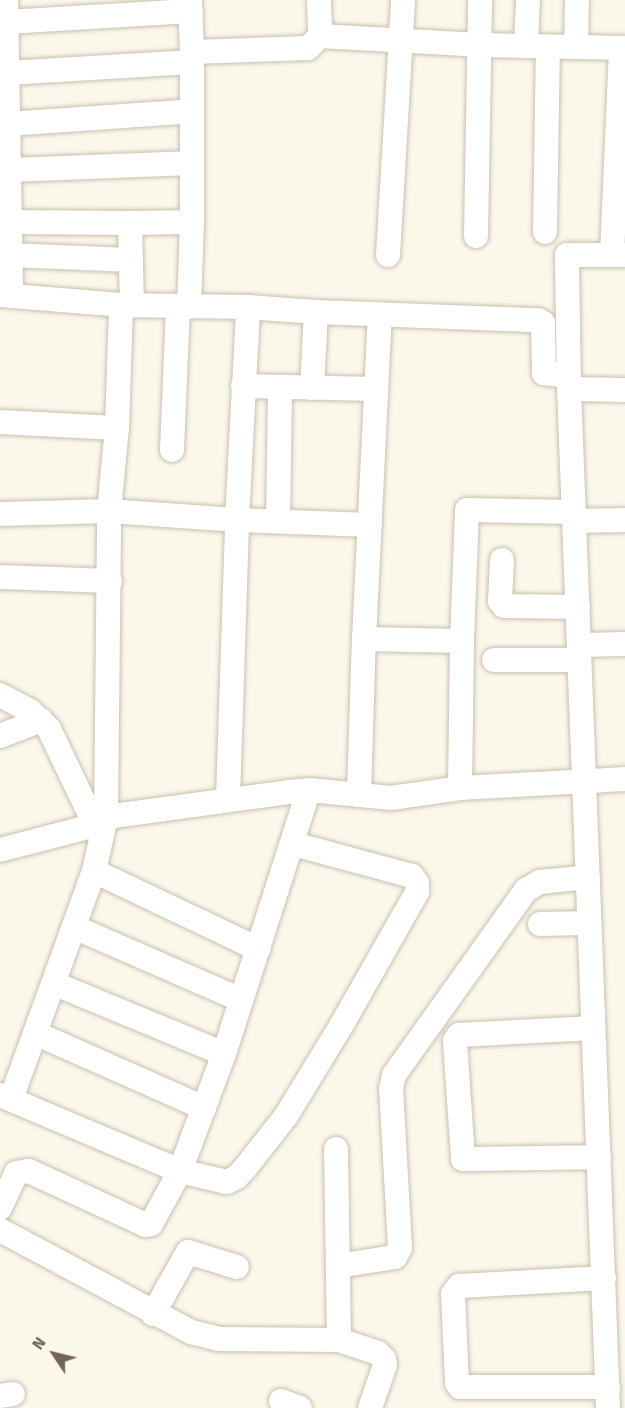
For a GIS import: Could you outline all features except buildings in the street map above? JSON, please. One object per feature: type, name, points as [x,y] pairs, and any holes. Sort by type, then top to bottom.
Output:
[{"type":"street","points":[[7,73],[308,48],[320,36],[319,0]]},
{"type":"street","points":[[388,255],[403,0]]},
{"type":"street","points":[[476,236],[480,0]]},
{"type":"street","points":[[528,0],[537,46],[545,232]]},
{"type":"street","points":[[576,47],[577,0]]},
{"type":"street","points":[[172,450],[184,307],[192,222],[190,5],[7,11],[6,136],[9,170],[5,194],[10,222],[10,255],[6,296],[126,306],[184,307],[248,307],[541,321],[544,373],[569,382],[625,390]]},
{"type":"street","points":[[320,36],[479,45],[623,48],[618,255],[567,255],[569,382],[593,1028],[604,1278],[608,1398],[550,1398],[460,1387],[457,1383],[455,1289],[459,1286],[604,1278]]},
{"type":"street","points":[[6,136],[192,111]]},
{"type":"street","points":[[9,170],[192,163]]},
{"type":"street","points":[[10,222],[192,222]]},
{"type":"street","points":[[130,223],[131,260],[109,511],[110,581],[101,821],[94,871],[35,1033],[5,1097],[180,1171],[227,1182],[237,1177],[286,1116],[341,1026],[417,892],[417,883],[412,876],[293,844]]},
{"type":"street","points":[[10,255],[131,260]]},
{"type":"street","points":[[228,798],[237,520],[248,307]]},
{"type":"street","points":[[312,388],[316,312]]},
{"type":"street","points":[[359,795],[364,639],[380,314]]},
{"type":"street","points":[[243,386],[376,389]]},
{"type":"street","points":[[278,521],[280,387]]},
{"type":"street","points":[[0,422],[117,428]]},
{"type":"street","points":[[460,788],[467,510],[625,520]]},
{"type":"street","points":[[0,514],[109,511],[237,520],[370,525]]},
{"type":"street","points":[[502,560],[500,601],[504,606],[578,607]]},
{"type":"street","points":[[0,577],[110,581]]},
{"type":"street","points":[[364,639],[462,641]]},
{"type":"street","points":[[494,660],[579,652],[625,644]]},
{"type":"street","points":[[0,695],[41,720],[101,821]]},
{"type":"street","points":[[0,736],[41,720]]},
{"type":"street","points":[[0,850],[101,821],[228,798],[309,790],[391,798],[460,788],[584,779],[625,779]]},
{"type":"street","points":[[0,1208],[16,1173],[29,1171],[146,1225],[151,1224],[180,1171],[224,1054],[309,790]]},
{"type":"street","points":[[94,871],[258,949]]},
{"type":"street","points":[[338,1266],[395,1257],[400,1248],[391,1089],[394,1075],[526,890],[540,882],[588,877]]},
{"type":"street","points":[[540,924],[589,923]]},
{"type":"street","points":[[74,927],[242,1000]]},
{"type":"street","points":[[53,983],[224,1054]]},
{"type":"street","points":[[593,1028],[459,1035],[455,1041],[463,1159],[599,1158]]},
{"type":"street","points":[[35,1033],[204,1108]]},
{"type":"street","points":[[336,1149],[339,1340]]},
{"type":"street","points":[[0,1230],[153,1314],[191,1332],[219,1339],[339,1340],[378,1353],[384,1359],[385,1365],[370,1408]]},
{"type":"street","points":[[153,1314],[188,1252],[237,1267]]}]
